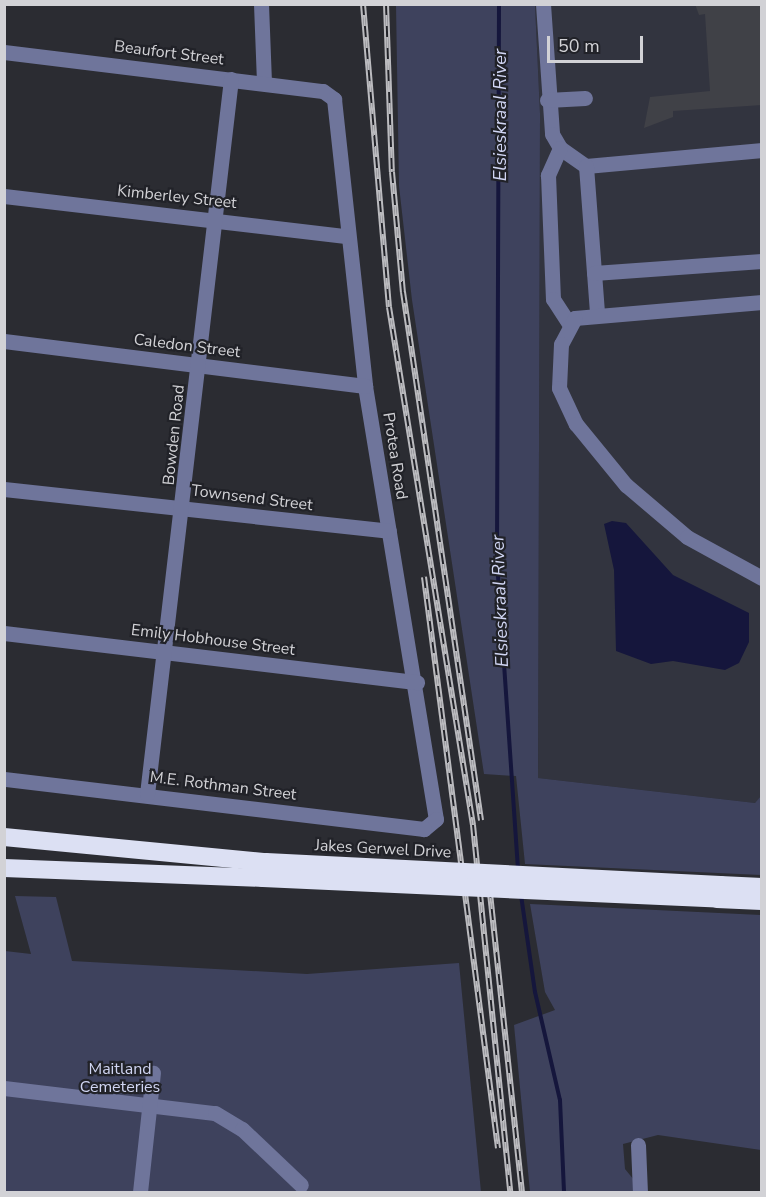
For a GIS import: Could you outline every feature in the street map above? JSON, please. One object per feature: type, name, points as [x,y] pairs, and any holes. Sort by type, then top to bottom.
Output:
[{"type":"highway","points":[[4,837],[265,870]]},
{"type":"highway","points":[[4,868],[265,870],[718,892],[762,901]]},
{"type":"highway","points":[[718,892],[762,887]]},
{"type":"street","points":[[261,4],[264,83]]},
{"type":"street","points":[[543,4],[547,100],[560,148],[548,175],[552,299],[569,324]]},
{"type":"street","name":"Beaufort Street","points":[[4,52],[264,83],[328,93]]},
{"type":"street","name":"Bowden Road","points":[[147,794],[163,652],[184,508],[231,79]]},
{"type":"street","name":"Protea Road","points":[[328,93],[336,105],[346,236],[365,386],[417,682],[435,823]]},
{"type":"street","points":[[547,100],[585,98]]},
{"type":"street","points":[[560,148],[586,166],[762,150]]},
{"type":"street","points":[[586,166],[597,313]]},
{"type":"street","name":"Kimberley Street","points":[[4,196],[346,236]]},
{"type":"street","points":[[594,273],[762,261]]},
{"type":"street","points":[[762,302],[597,313],[569,324],[561,344],[559,388],[576,424],[604,462],[651,508],[747,572],[762,579]]},
{"type":"street","name":"Caledon Street","points":[[4,341],[365,386]]},
{"type":"street","name":"Townsend Street","points":[[4,489],[389,531]]},
{"type":"street","name":"Emily Hobhouse Street","points":[[4,633],[417,682]]},
{"type":"street","name":"M.E. Rothman Street","points":[[4,779],[147,794],[423,829],[435,823]]},
{"type":"street","points":[[140,1192],[153,1073]]},
{"type":"street","points":[[4,1089],[201,1109],[228,1119],[301,1185]]},
{"type":"street","points":[[638,1144],[640,1192]]},
{"type":"shaded area","points":[[535,5],[761,5],[762,796],[755,803],[538,778],[540,114]]},
{"type":"shaded area","points":[[612,521],[626,523],[673,575],[749,613],[749,642],[739,663],[725,670],[673,661],[651,664],[616,651],[614,570],[604,524]]},
{"type":"green space","points":[[396,5],[535,5],[540,114],[538,778],[755,803],[761,796],[761,875],[525,864],[516,776],[484,774],[412,300],[399,186]]},
{"type":"green space","name":"Maitland Cemeteries","points":[[15,896],[56,897],[72,961],[307,974],[459,963],[481,1192],[5,1192],[5,951],[31,954]]},
{"type":"green space","points":[[530,904],[761,915],[761,1150],[658,1135],[623,1144],[625,1169],[634,1180],[635,1192],[530,1192],[514,1025],[555,1010],[545,992]]},
{"type":"building","points":[[695,4],[762,4],[762,105],[673,111],[673,117],[644,128],[650,97],[710,91],[705,14],[699,15]]},
{"type":"waterway","name":"Elsieskraal River","points":[[499,4],[497,561],[518,870]]},
{"type":"waterway","name":"Elsieskraal River","points":[[521,895],[535,992],[560,1100],[564,1192]]},
{"type":"railway","points":[[363,4],[389,307],[473,825],[510,1192]]},
{"type":"railway","points":[[386,4],[392,172],[403,292],[481,820]]},
{"type":"railway","points":[[424,577],[498,1148]]},
{"type":"railway","points":[[487,865],[522,1192]]}]
